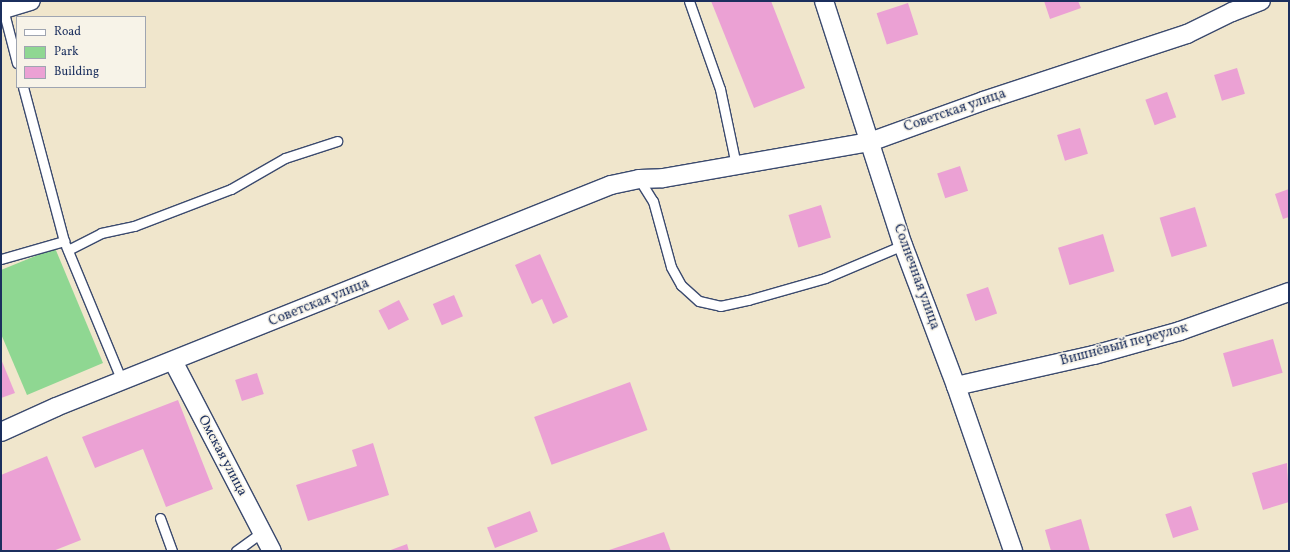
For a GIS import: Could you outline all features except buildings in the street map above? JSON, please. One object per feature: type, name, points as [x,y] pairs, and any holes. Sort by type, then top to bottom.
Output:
[{"type":"street","points":[[2,9],[31,1]]},
{"type":"street","name":"Солнечная улица","points":[[824,1],[903,244],[956,386],[1013,551]]},
{"type":"street","name":"Советская улица","points":[[1,432],[56,407],[173,362],[611,185],[639,179],[663,178],[870,142],[983,101],[1187,34],[1232,12],[1261,1]]},
{"type":"street","name":"Вишнёвый переулок","points":[[956,386],[1094,355],[1180,331],[1289,292]]},
{"type":"street","name":"Омская улица","points":[[173,362],[272,551]]},
{"type":"lane","points":[[689,1],[720,89],[736,165]]},
{"type":"lane","points":[[2,9],[16,59]]},
{"type":"lane","points":[[23,88],[64,241],[122,381]]},
{"type":"lane","points":[[68,250],[101,233],[134,226],[231,189],[285,158],[337,141]]},
{"type":"lane","points":[[639,179],[653,201],[671,267],[681,285],[700,301],[720,306],[748,300],[825,278],[903,244]]},
{"type":"lane","points":[[1,259],[64,241]]},
{"type":"lane","points":[[160,518],[172,551]]},
{"type":"lane","points":[[236,551],[262,532]]},
{"type":"green space","points":[[55,248],[103,363],[27,395],[1,334],[1,270]]}]
